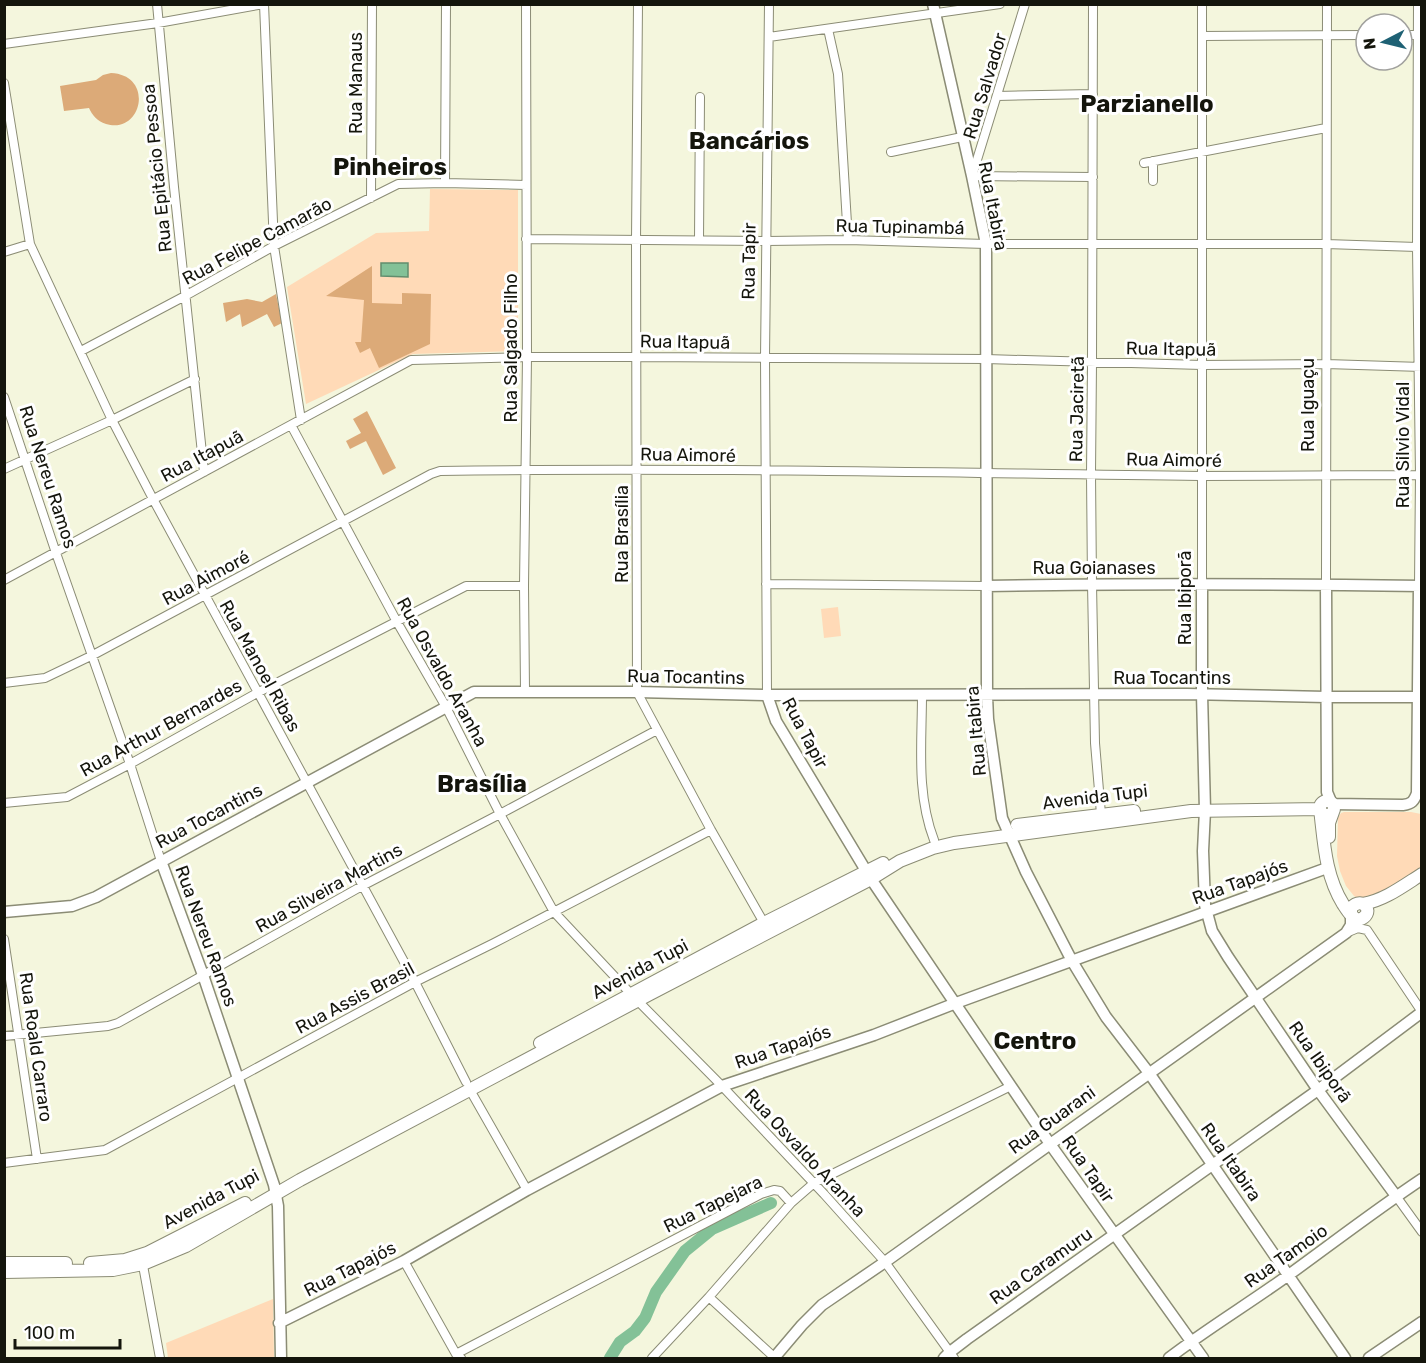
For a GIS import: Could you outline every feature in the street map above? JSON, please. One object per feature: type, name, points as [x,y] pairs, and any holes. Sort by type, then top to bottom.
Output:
[{"type":"main road","name":"Avenida Tupi","points":[[4,1272],[113,1270],[142,1260],[175,1240],[869,875],[906,851],[934,840],[1204,806]]},
{"type":"main road","name":"Avenida Tupi","points":[[635,997],[764,923],[933,848],[1007,831],[1101,814],[1204,806],[1327,807]]},
{"type":"main road","name":"Rua Iguaçu","points":[[1327,807],[1327,868],[1333,886],[1351,915]]},
{"type":"main road","name":"Rua Iguaçu","points":[[1327,807],[1335,873],[1347,894],[1363,908]]},
{"type":"main road","points":[[1363,908],[1422,874]]},
{"type":"main road","points":[[1363,908],[1422,880]]},
{"type":"main road","points":[[1351,915],[1352,906],[1357,903],[1363,908]]},
{"type":"main road","name":"Avenida Tupi","points":[[4,1263],[142,1260]]},
{"type":"street","name":"Rua Epitácio Pessoa","points":[[157,4],[204,472]]},
{"type":"street","points":[[4,44],[158,23],[264,4],[274,246],[301,420]]},
{"type":"street","name":"Rua Manaus","points":[[371,198],[372,4]]},
{"type":"street","points":[[445,183],[446,4]]},
{"type":"street","name":"Rua Salgado Filho","points":[[525,691],[526,4]]},
{"type":"street","name":"Rua Brasília","points":[[638,4],[637,692],[764,923]]},
{"type":"street","name":"Rua Tapir","points":[[769,4],[765,358],[767,695],[776,721],[869,875],[1050,1144],[1203,1359]]},
{"type":"street","points":[[769,37],[828,29],[934,9],[1000,4]]},
{"type":"street","name":"Rua Salvador","points":[[972,176],[1025,4]]},
{"type":"street","name":"Rua Jaciretã","points":[[1093,4],[1092,584],[1095,742],[1101,814]]},
{"type":"street","name":"Rua Ibiporã","points":[[1203,4],[1201,476],[1203,851],[1207,911],[1212,931],[1228,957],[1318,1090],[1422,1232]]},
{"type":"street","name":"Rua Iguaçu","points":[[1327,4],[1325,475],[1327,807]]},
{"type":"street","name":"Rua Silvio Vidal","points":[[1327,807],[1410,804],[1417,793],[1420,698],[1421,475],[1417,247],[1420,35],[1418,4]]},
{"type":"street","name":"Rua Itabira","points":[[934,9],[986,244],[987,696],[1002,818],[1026,872],[1072,961],[1106,1017],[1149,1073],[1345,1359]]},
{"type":"street","points":[[828,29],[838,74],[848,240]]},
{"type":"street","points":[[1203,36],[1354,35]]},
{"type":"street","name":"Rua Manoel Ribas","points":[[4,82],[30,244],[112,420],[204,596],[415,982],[468,1086],[527,1190]]},
{"type":"street","points":[[997,96],[1093,94]]},
{"type":"street","points":[[699,240],[700,97]]},
{"type":"street","points":[[1144,163],[1326,128]]},
{"type":"street","points":[[891,152],[962,137]]},
{"type":"street","points":[[1153,161],[1153,181]]},
{"type":"street","points":[[972,176],[1093,177]]},
{"type":"street","name":"Rua Felipe Camarão","points":[[81,351],[274,246],[398,184],[526,185]]},
{"type":"street","name":"Rua Tupinambá","points":[[526,239],[848,240],[986,244],[1326,244],[1417,247]]},
{"type":"street","points":[[4,252],[30,244]]},
{"type":"street","name":"Rua Itapuã","points":[[4,580],[411,360],[527,357],[986,359],[1092,363],[1326,364],[1420,367]]},
{"type":"street","points":[[4,469],[112,420],[195,378]]},
{"type":"street","name":"Rua Nereu Ramos","points":[[4,397],[275,1189],[278,1206],[281,1359]]},
{"type":"street","name":"Rua Osvaldo Aranha","points":[[291,425],[397,622],[446,707],[554,912],[814,1183],[885,1262],[949,1356]]},
{"type":"street","name":"Rua Aimoré","points":[[4,683],[45,678],[93,655],[440,471],[637,469],[1201,476],[1421,475]]},
{"type":"street","name":"Rua Goianases","points":[[766,584],[1420,586]]},
{"type":"street","name":"Rua Arthur Bernardes","points":[[4,802],[67,796],[130,764],[257,693],[466,586],[524,585]]},
{"type":"street","name":"Rua Tocantins","points":[[4,912],[72,906],[85,902],[474,692],[987,696],[1202,694],[1420,698]]},
{"type":"street","points":[[922,694],[922,790],[928,825],[934,840]]},
{"type":"street","name":"Rua Silveira Martins","points":[[4,1036],[108,1026],[118,1023],[362,886],[657,730]]},
{"type":"street","name":"Rua Assis Brasil","points":[[4,1163],[105,1150],[415,982],[711,830]]},
{"type":"street","name":"Rua Tapajós","points":[[279,1323],[404,1261],[527,1190],[722,1086],[873,1035],[1327,868]]},
{"type":"street","points":[[1363,908],[1367,930],[1422,1012]]},
{"type":"street","points":[[1346,933],[1351,925],[1351,915]]},
{"type":"street","points":[[1346,933],[1358,928],[1367,930]]},
{"type":"street","name":"Rua Guarani","points":[[774,1358],[822,1305],[1346,933]]},
{"type":"street","name":"Rua Roald Carraro","points":[[4,939],[37,1159]]},
{"type":"street","name":"Rua Caramuru","points":[[949,1356],[1114,1234],[1318,1090],[1422,1012]]},
{"type":"street","points":[[652,1359],[791,1203],[814,1183],[1011,1086]]},
{"type":"street","name":"Rua Tamoio","points":[[1169,1359],[1422,1179]]},
{"type":"street","name":"Rua Tapejara","points":[[458,1356],[761,1194],[774,1190],[780,1191],[791,1203]]},
{"type":"street","points":[[142,1260],[158,1358]]},
{"type":"street","points":[[404,1261],[458,1356]]},
{"type":"street","points":[[709,1297],[774,1358]]},
{"type":"street","points":[[1369,1359],[1422,1322]]},
{"type":"shaded area","points":[[111,73],[125,76],[134,83],[138,93],[135,113],[128,121],[118,125],[106,124],[95,118],[89,108],[64,111],[60,86],[96,80]]},
{"type":"shaded area","points":[[430,189],[518,190],[518,351],[413,354],[306,404],[287,287],[376,233],[429,231]]},
{"type":"shaded area","points":[[381,263],[408,263],[408,277],[381,276]]},
{"type":"shaded area","points":[[372,266],[372,303],[402,304],[402,293],[431,294],[430,344],[379,368],[370,348],[360,353],[355,342],[361,342],[364,300],[326,296]]},
{"type":"shaded area","points":[[276,294],[282,323],[274,327],[267,314],[242,327],[240,314],[226,322],[223,303],[247,299],[262,302]]},
{"type":"shaded area","points":[[367,411],[396,468],[383,475],[366,441],[350,449],[346,441],[361,433],[353,419]]},
{"type":"shaded area","points":[[838,607],[841,636],[824,638],[821,609]]},
{"type":"shaded area","points":[[1344,812],[1421,814],[1421,871],[1387,894],[1359,899],[1354,896],[1346,886],[1337,856],[1338,818]]},
{"type":"shaded area","points":[[273,1299],[274,1358],[168,1358],[166,1343]]},
{"type":"waterway","points":[[610,1358],[620,1342],[635,1331],[645,1318],[656,1292],[685,1251],[712,1229],[771,1203]]},
{"type":"district","name":"Parzianello","points":[[1147,104]]},
{"type":"district","name":"Bancários","points":[[749,141]]},
{"type":"district","name":"Pinheiros","points":[[390,167]]},
{"type":"district","name":"Brasília","points":[[482,784]]},
{"type":"district","name":"Centro","points":[[1035,1041]]}]
